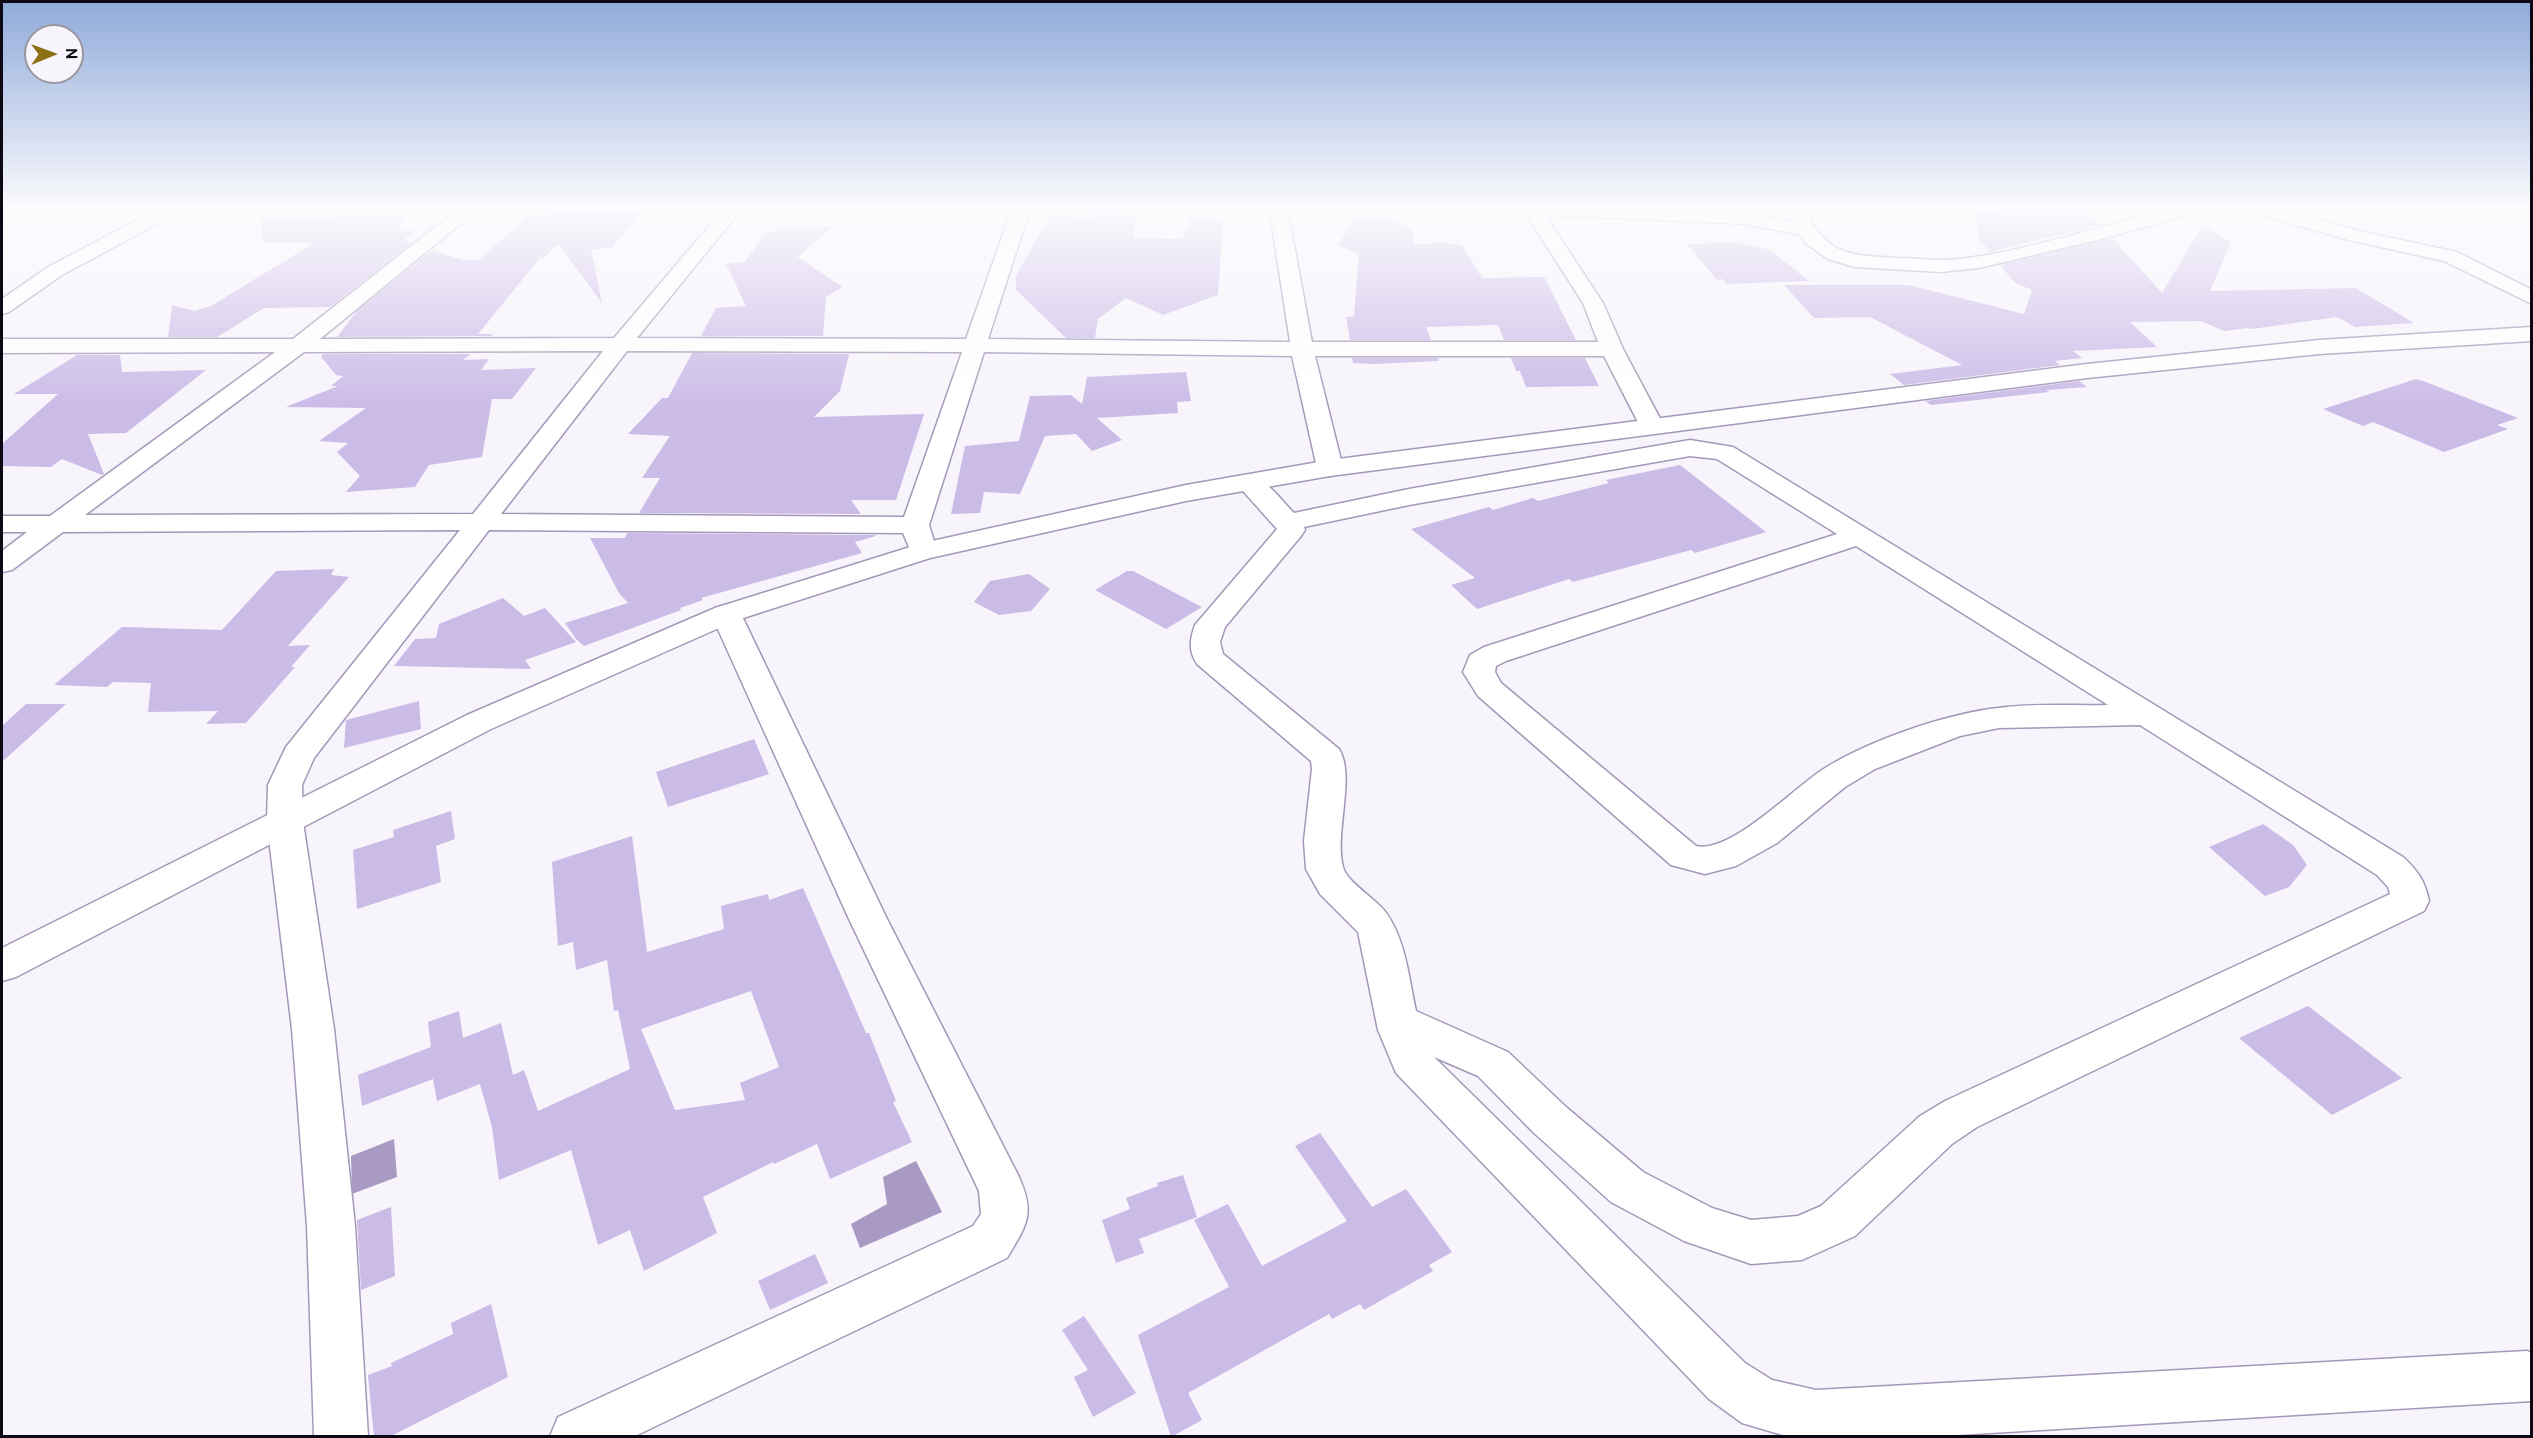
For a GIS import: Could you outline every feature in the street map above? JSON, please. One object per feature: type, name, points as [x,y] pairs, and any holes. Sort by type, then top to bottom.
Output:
[{"type":"street","points":[[2,308],[52,273]]},
{"type":"street","points":[[2,564],[296,347],[389,273]]},
{"type":"street","points":[[341,1437],[331,1226],[314,1029],[285,822],[285,785],[298,755],[619,346],[679,273]]},
{"type":"street","points":[[919,538],[975,347],[1000,273]]},
{"type":"street","points":[[1289,273],[1302,349],[1330,468]]},
{"type":"street","points":[[1574,273],[1593,303],[1612,349],[1652,426]]},
{"type":"street","points":[[2483,273],[2532,298]]},
{"type":"street","points":[[2,524],[482,522],[919,538],[1330,468],[1652,426],[2087,371],[2319,347],[2532,334]]},
{"type":"street","points":[[2,346],[808,344],[975,347],[1612,349]]},
{"type":"street","points":[[1288,522],[1409,497],[1690,448],[1724,452],[2391,866],[2406,882],[2410,901],[1961,1114],[1936,1131],[1838,1221],[1802,1238],[1751,1242],[1701,1226],[1626,1187],[1493,1064],[1397,1021]]},
{"type":"street","points":[[1248,482],[1288,522],[1291,530],[1210,625],[1205,642],[1208,657],[1327,757],[1329,769],[1321,862],[1328,878],[1376,929],[1401,1041],[1411,1062],[1727,1381],[1761,1404],[1816,1417],[2527,1377]]},
{"type":"street","points":[[1859,536],[1495,654],[1481,662],[1479,672],[1489,689],[1684,856],[1705,861],[1722,857],[1764,834],[1833,779],[1863,761],[1952,727],[1999,718],[2148,715]]},
{"type":"street","points":[[2,966],[478,722],[726,615],[919,538]]},
{"type":"street","points":[[577,1437],[990,1242],[1005,1218],[1002,1190],[868,919],[726,615]]},
{"type":"shaded area","points":[[394,1139],[397,1177],[352,1194],[351,1156]]},
{"type":"shaded area","points":[[916,1161],[942,1212],[860,1248],[851,1224],[887,1204],[883,1177]]},
{"type":"building","points":[[265,273],[373,273],[330,307],[264,308],[217,337],[168,337],[172,305],[195,311],[211,306]]},
{"type":"building","points":[[404,273],[528,273],[478,334],[493,334],[491,336],[337,337],[357,311]]},
{"type":"building","points":[[580,273],[596,273],[602,303]]},
{"type":"building","points":[[730,273],[822,273],[842,287],[826,297],[823,336],[701,336],[716,308],[746,306]]},
{"type":"building","points":[[1018,273],[1219,273],[1218,295],[1163,315],[1126,298],[1098,319],[1095,338],[1066,338],[1016,290]]},
{"type":"building","points":[[1357,273],[1479,273],[1482,278],[1544,277],[1576,340],[1504,340],[1498,325],[1426,327],[1431,340],[1350,340],[1346,317],[1354,316]]},
{"type":"building","points":[[1711,273],[1799,273],[1809,281],[1726,284],[1723,279],[1717,280]]},
{"type":"building","points":[[2007,273],[2144,273],[2162,293],[2174,273],[2218,273],[2210,291],[2356,288],[2414,323],[2355,327],[2337,317],[2224,331],[2201,321],[2130,322],[2157,347],[2073,351],[2082,358],[2055,361],[2060,365],[1904,385],[1890,374],[1962,365],[1870,317],[1814,318],[1784,285],[1909,285],[2024,314],[2032,290],[2015,283]]},
{"type":"building","points":[[692,353],[849,354],[840,391],[814,417],[924,414],[896,500],[851,500],[861,514],[639,513],[660,478],[642,478],[670,436],[628,434],[662,398],[668,398]]},
{"type":"building","points":[[323,354],[471,354],[463,360],[489,359],[481,370],[536,368],[512,399],[492,399],[482,457],[429,465],[415,487],[346,492],[360,476],[337,452],[348,443],[319,441],[366,408],[286,407],[338,386],[331,386],[343,376],[336,375],[321,357]]},
{"type":"building","points":[[77,355],[120,355],[122,372],[206,370],[126,433],[88,434],[104,474],[102,475],[62,459],[51,467],[2,466],[2,444],[58,394],[14,394]]},
{"type":"building","points":[[1352,358],[1438,358],[1439,361],[1374,364],[1353,363]]},
{"type":"building","points":[[1511,358],[1585,358],[1599,386],[1526,387],[1520,371],[1516,371]]},
{"type":"building","points":[[1186,372],[1191,401],[1177,402],[1178,413],[1097,418],[1122,440],[1092,451],[1076,434],[1045,436],[1020,494],[984,492],[980,513],[951,514],[965,446],[1019,441],[1030,396],[1071,395],[1082,404],[1087,377]]},
{"type":"building","points":[[2416,379],[2518,418],[2497,425],[2508,429],[2444,452],[2373,422],[2363,426],[2323,409]]},
{"type":"building","points":[[2079,381],[2087,387],[1931,405],[1925,401]]},
{"type":"building","points":[[1680,465],[1766,532],[1695,553],[1691,550],[1573,582],[1569,579],[1477,609],[1451,585],[1475,578],[1411,529],[1489,507],[1493,510],[1533,498],[1538,501],[1609,483],[1606,480]]},
{"type":"building","points":[[627,533],[876,536],[855,542],[862,553],[701,598],[703,600],[680,608],[681,610],[584,646],[565,623],[628,603],[619,593],[590,538],[625,538]]},
{"type":"building","points":[[334,569],[331,575],[349,577],[288,646],[310,645],[291,667],[295,667],[246,723],[206,724],[218,711],[148,712],[151,683],[113,682],[107,687],[54,685],[122,627],[222,630],[276,571]]},
{"type":"building","points":[[1127,571],[1133,571],[1202,607],[1166,629],[1095,590]]},
{"type":"building","points":[[1029,574],[1050,589],[1031,611],[999,615],[974,602],[990,581]]},
{"type":"building","points":[[503,598],[524,616],[545,608],[576,642],[525,660],[531,669],[394,666],[415,639],[436,638],[439,624]]},
{"type":"building","points":[[419,701],[421,729],[344,748],[346,720]]},
{"type":"building","points":[[26,704],[66,704],[2,762],[2,726]]},
{"type":"building","points":[[754,739],[769,774],[668,807],[656,772]]},
{"type":"building","points":[[451,811],[455,839],[436,846],[441,882],[357,909],[353,850],[394,837],[393,830]]},
{"type":"building","points":[[2263,824],[2293,845],[2307,865],[2289,887],[2265,896],[2209,847]]},
{"type":"building","points":[[632,836],[647,952],[724,929],[721,906],[768,894],[769,900],[803,888],[866,1033],[869,1033],[896,1101],[893,1102],[912,1142],[830,1179],[817,1144],[774,1164],[773,1162],[703,1197],[717,1233],[644,1271],[630,1230],[598,1245],[571,1150],[499,1180],[492,1127],[480,1084],[437,1101],[433,1079],[362,1106],[358,1075],[431,1047],[428,1022],[459,1011],[463,1038],[501,1023],[513,1075],[524,1070],[538,1111],[630,1069],[618,1010],[614,1011],[607,960],[576,970],[573,942],[558,946],[552,862]],"holes":[[[751,991],[779,1067],[740,1083],[745,1100],[675,1110],[641,1029]]]},
{"type":"building","points":[[2308,1006],[2402,1078],[2332,1115],[2239,1038]]},
{"type":"building","points":[[1320,1133],[1372,1207],[1406,1189],[1452,1252],[1429,1265],[1433,1271],[1364,1310],[1360,1304],[1332,1319],[1329,1314],[1188,1393],[1202,1420],[1171,1437],[1138,1335],[1229,1287],[1194,1220],[1228,1204],[1262,1266],[1347,1221],[1295,1146]]},
{"type":"building","points":[[1183,1175],[1197,1217],[1139,1239],[1144,1253],[1116,1263],[1102,1220],[1130,1209],[1126,1198],[1158,1186],[1157,1183]]},
{"type":"building","points":[[391,1207],[395,1276],[361,1290],[357,1220]]},
{"type":"building","points":[[815,1254],[828,1283],[770,1310],[758,1281]]},
{"type":"building","points":[[491,1304],[508,1377],[389,1437],[374,1437],[368,1375],[392,1366],[391,1363],[453,1334],[451,1323]]},
{"type":"building","points":[[1084,1316],[1136,1393],[1093,1417],[1074,1377],[1088,1370],[1062,1330]]}]
